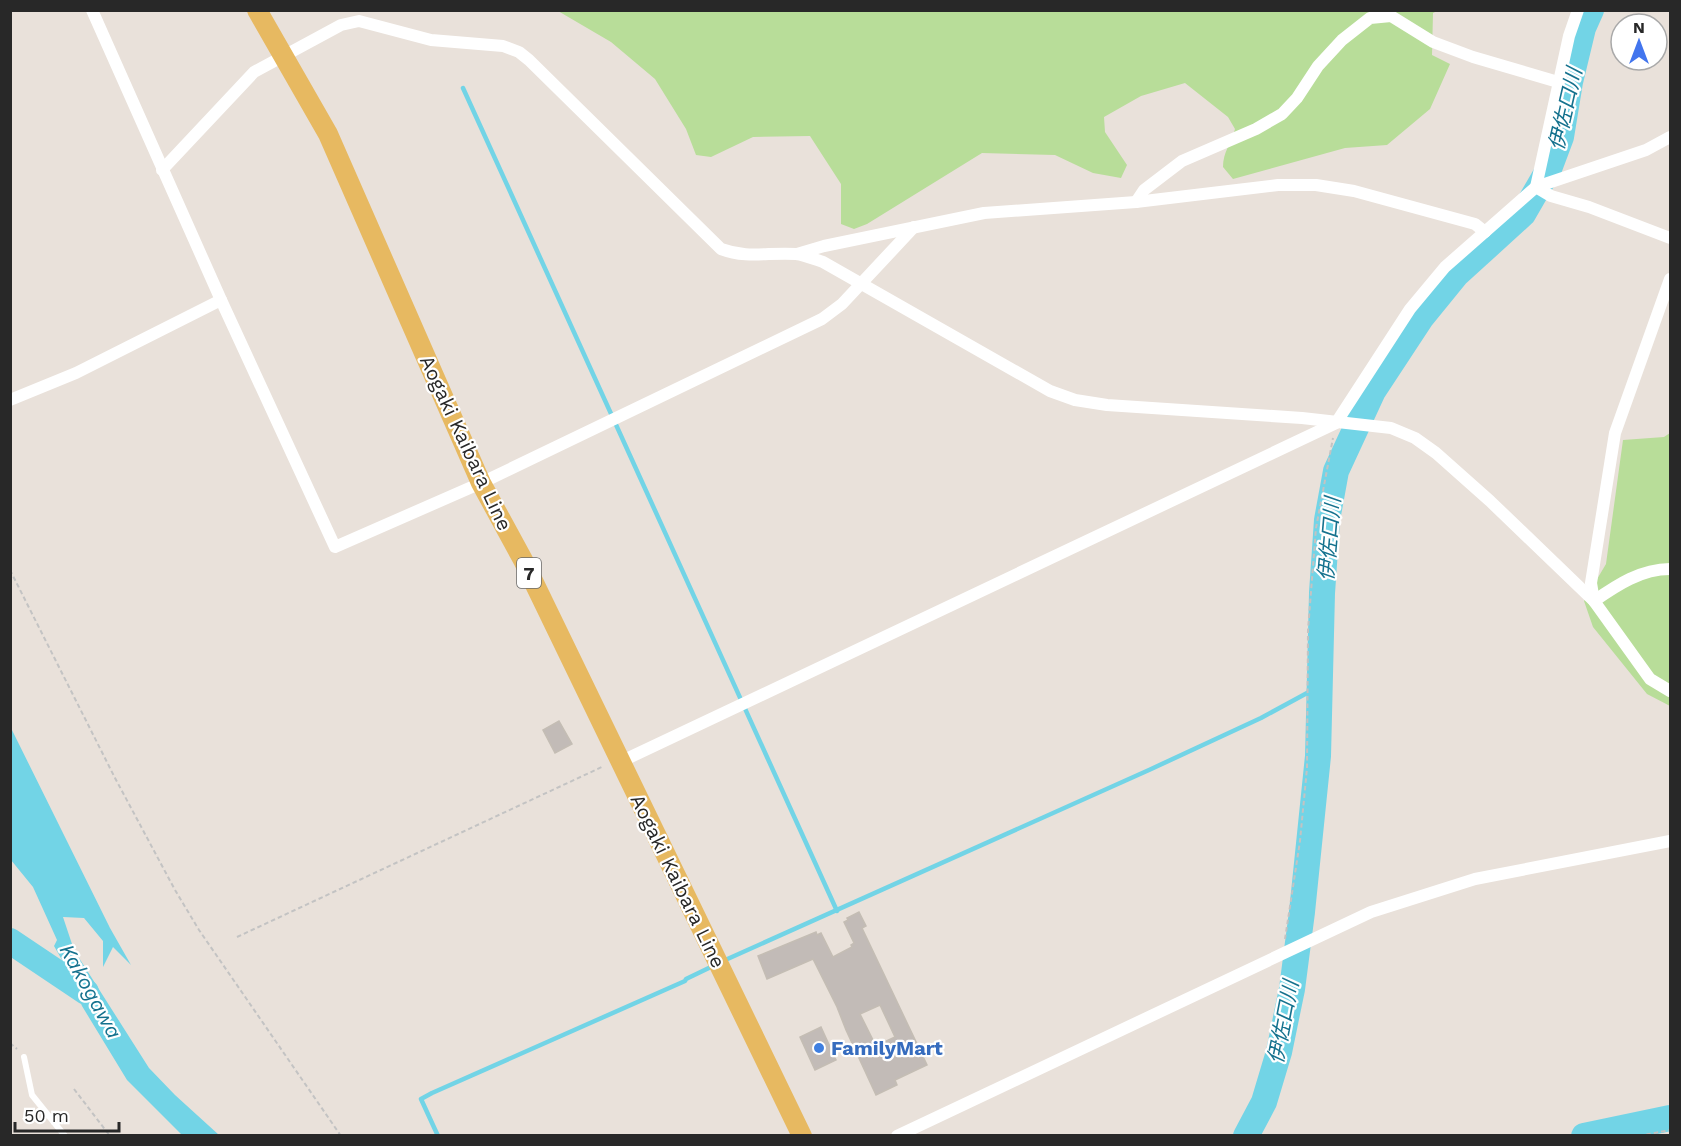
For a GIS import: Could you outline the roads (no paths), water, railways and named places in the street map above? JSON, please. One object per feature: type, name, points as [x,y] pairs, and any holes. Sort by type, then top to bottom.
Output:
[{"type":"main road","name":"Aogaki Kaibara Line","points":[[257,10],[328,134],[481,483],[523,560],[802,1136]]},
{"type":"street","points":[[92,10],[162,170],[335,547],[481,483],[822,319],[842,304],[914,227]]},
{"type":"street","points":[[1536,187],[1558,82],[1578,10]]},
{"type":"street","points":[[1136,202],[1144,190],[1182,161],[1256,129],[1282,114],[1297,98],[1318,66],[1342,40],[1370,18],[1390,16],[1433,42],[1473,57],[1558,82]]},
{"type":"street","points":[[162,170],[254,72],[341,25],[359,21],[431,40],[503,46],[519,52],[645,172],[721,249],[736,255],[797,254],[824,246],[984,213],[1136,202],[1316,184],[1354,191],[1475,224],[1485,232]]},
{"type":"street","points":[[619,760],[1336,423],[1410,309],[1445,267],[1536,187],[1646,150],[1671,136]]},
{"type":"street","points":[[1536,187],[1551,196],[1589,207],[1671,238]]},
{"type":"street","points":[[797,254],[823,262],[1050,391],[1074,400],[1107,405],[1302,418],[1391,428],[1415,438],[1436,453],[1594,601],[1650,679],[1671,691]]},
{"type":"street","points":[[1594,601],[1591,583],[1615,433],[1671,279]]},
{"type":"street","points":[[10,400],[76,373],[221,300]]},
{"type":"street","points":[[1594,601],[1626,579],[1662,569],[1671,569]]},
{"type":"street","points":[[897,1136],[1371,912],[1475,879],[1671,841]]},
{"type":"lane","points":[[24,1057],[32,1095],[65,1136]]},
{"type":"water","name":"Kakogawa","points":[[10,726],[110,928],[131,965],[113,947],[103,967],[103,941],[84,918],[63,917],[74,950],[149,1068],[219,1135],[182,1135],[127,1080],[82,1006],[69,972],[54,946],[57,940],[33,887],[11,860]]},
{"type":"waterway","name":"伊佐口川","points":[[1246,1136],[1264,1102],[1279,1052],[1292,989],[1318,756],[1322,593],[1327,520],[1336,471],[1373,391],[1421,318],[1456,275],[1523,214],[1549,169],[1561,137],[1570,82],[1583,28],[1591,10]]},
{"type":"waterway","points":[[463,88],[837,911]]},
{"type":"waterway","points":[[723,961],[1149,770],[1261,718],[1320,686]]},
{"type":"waterway","name":"Kakogawa","points":[[10,941],[86,992]]},
{"type":"waterway","points":[[438,1136],[421,1099],[685,981],[713,966]]},
{"type":"waterway","points":[[1584,1136],[1670,1118]]},
{"type":"place","name":"FamilyMart","points":[[819,1048]]}]
